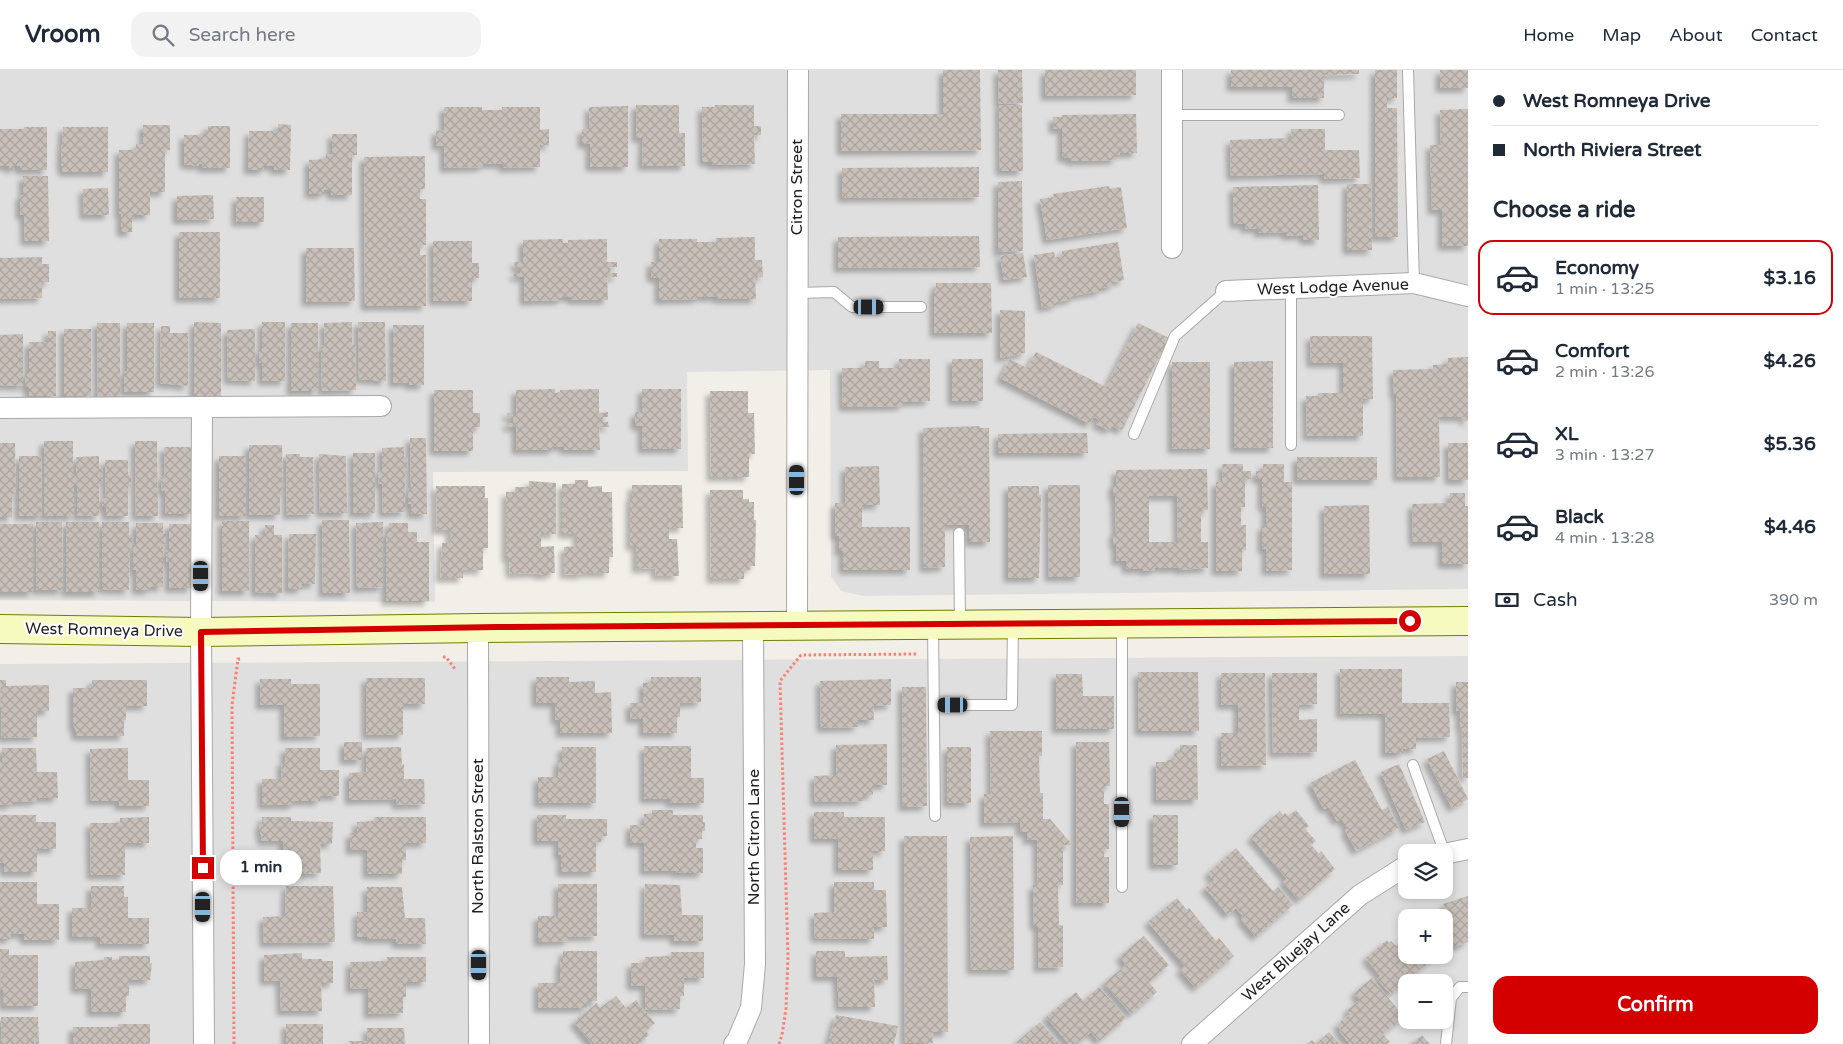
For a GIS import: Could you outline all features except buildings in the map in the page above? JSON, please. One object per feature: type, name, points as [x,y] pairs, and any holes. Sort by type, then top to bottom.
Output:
[{"type":"street","name":"Citron Street","points":[[797,299],[798,70]]},
{"type":"street","points":[[1172,70],[1172,248]]},
{"type":"street","name":"West Lodge Avenue","points":[[1226,291],[1414,283],[1468,296]]},
{"type":"street","points":[[797,299],[797,625]]},
{"type":"street","points":[[0,408],[381,406]]},
{"type":"street","points":[[202,407],[201,632],[204,1044]]},
{"type":"street","name":"West Romneya Drive","points":[[0,629],[201,632],[797,625],[1468,621]]},
{"type":"street","name":"North Citron Lane","points":[[734,1044],[751,1008],[755,964],[753,626]]},
{"type":"street","name":"North Ralston Street","points":[[478,628],[479,1044]]},
{"type":"street","points":[[1453,852],[1468,849]]},
{"type":"street","name":"West Bluejay Lane","points":[[1192,1044],[1360,895],[1398,871]]},
{"type":"lane","points":[[1408,70],[1414,283]]},
{"type":"lane","points":[[1172,115],[1338,115]]},
{"type":"lane","points":[[1292,288],[1292,445]]},
{"type":"lane","points":[[1134,434],[1175,336],[1226,291]]},
{"type":"lane","points":[[797,299],[834,292],[852,308],[920,307]]},
{"type":"lane","points":[[960,533],[960,625]]},
{"type":"lane","points":[[1122,623],[1122,887]]},
{"type":"lane","points":[[933,624],[935,816]]},
{"type":"lane","points":[[934,705],[1012,705],[1013,624]]},
{"type":"lane","points":[[1413,765],[1441,844]]},
{"type":"lane","points":[[1446,1044],[1451,998],[1460,987],[1468,987]]},
{"type":"path","points":[[778,1044],[782,1035],[786,1009],[788,957],[780,681],[801,655],[933,654]]},
{"type":"path","points":[[436,657],[446,657],[457,672]]},
{"type":"path","points":[[234,1044],[232,706],[238,659],[248,659]]},
{"type":"shaded area","points":[[0,70],[1468,70],[1468,589],[864,596],[841,591],[831,576],[830,370],[687,372],[688,471],[433,472],[435,602],[0,600]]},
{"type":"shaded area","points":[[1468,656],[1468,1044],[0,1044],[0,664]]},
{"type":"route","points":[[203,868],[201,632],[497,627],[1410,621]]}]
